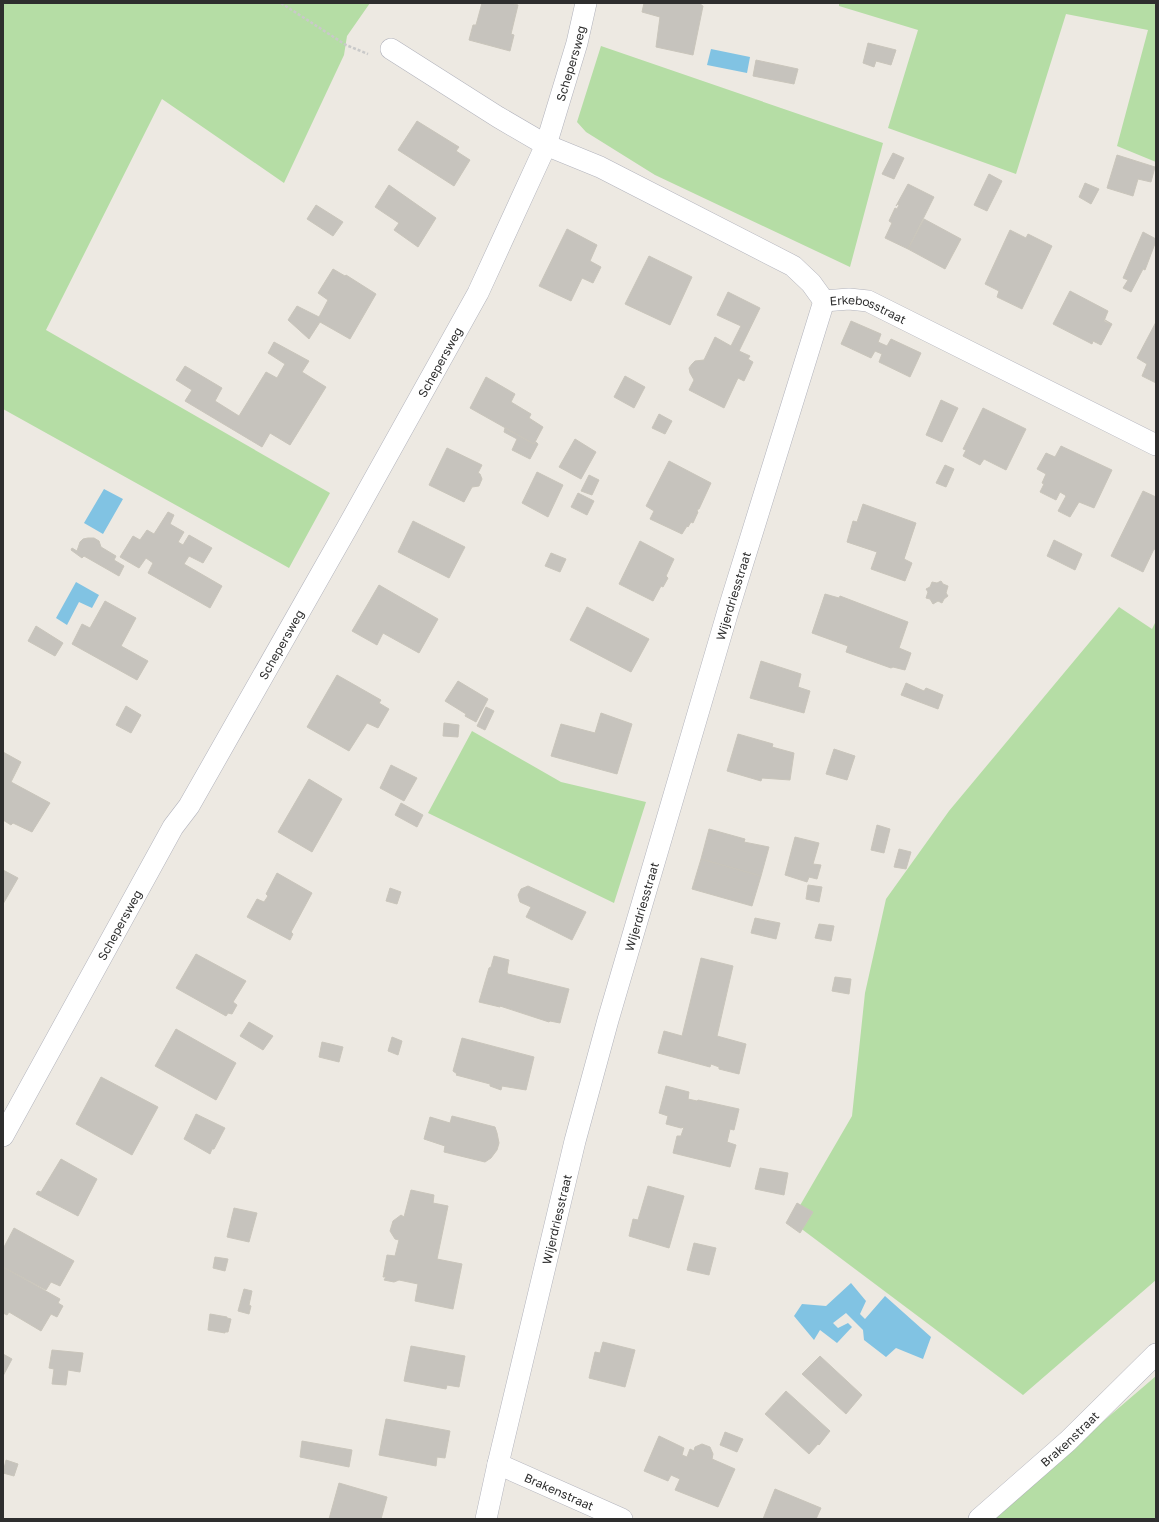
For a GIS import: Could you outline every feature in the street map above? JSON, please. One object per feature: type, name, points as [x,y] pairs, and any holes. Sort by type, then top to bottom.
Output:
[{"type":"street","name":"Schepersweg","points":[[3,1136],[173,827],[189,806],[351,521],[478,293],[546,145],[577,43],[586,3]]},
{"type":"street","points":[[391,49],[498,117],[546,145]]},
{"type":"street","name":"Erkebosstraat","points":[[546,145],[600,167],[793,266],[811,283],[824,301],[849,299],[868,301],[1156,444]]},
{"type":"street","name":"Wijerdriesstraat","points":[[486,1519],[575,1141],[608,1020],[726,619],[824,301]]},
{"type":"street","name":"Brakenstraat","points":[[979,1519],[1068,1441],[1156,1354]]},
{"type":"street","name":"Brakenstraat","points":[[498,1464],[622,1519]]},
{"type":"path","points":[[281,3],[346,45],[375,56],[391,49]]},
{"type":"green space","points":[[3,3],[370,3],[347,36],[344,55],[284,183],[162,99],[46,330],[330,493],[289,568],[3,409]]},
{"type":"green space","points":[[839,3],[1156,3],[1156,162],[1117,146],[1148,30],[1066,14],[1016,174],[888,128],[918,30],[839,6]]},
{"type":"green space","points":[[601,46],[883,143],[850,267],[655,175],[586,132],[577,122]]},
{"type":"green space","points":[[1119,607],[1152,629],[1156,621],[1156,1280],[1023,1395],[791,1221],[852,1116],[865,993],[886,899],[949,811]]},
{"type":"green space","points":[[472,731],[561,782],[646,802],[614,903],[428,813]]},
{"type":"green space","points":[[1156,1376],[1156,1519],[989,1519]]},
{"type":"water","points":[[711,49],[750,57],[747,73],[707,65]]},
{"type":"water","points":[[104,489],[123,499],[103,534],[84,523]]},
{"type":"water","points":[[76,582],[99,595],[92,608],[79,602],[67,625],[56,618]]},
{"type":"water","points":[[851,1283],[866,1301],[860,1314],[865,1319],[885,1296],[931,1337],[923,1359],[896,1348],[886,1357],[864,1340],[863,1330],[846,1313],[833,1323],[838,1328],[848,1323],[852,1327],[837,1343],[820,1330],[814,1340],[794,1316],[802,1304],[826,1306]]},
{"type":"building","points":[[482,3],[510,3],[518,5],[511,34],[514,35],[510,51],[469,40],[473,25],[476,25]]},
{"type":"building","points":[[644,3],[701,3],[703,6],[693,55],[656,47],[660,17],[642,12]]},
{"type":"building","points":[[868,43],[896,50],[891,65],[876,61],[874,67],[863,63]]},
{"type":"building","points":[[756,60],[798,69],[794,84],[753,76]]},
{"type":"building","points":[[417,121],[459,147],[456,151],[470,160],[454,186],[398,150]]},
{"type":"building","points":[[893,153],[904,158],[894,179],[882,174]]},
{"type":"building","points":[[1117,155],[1155,167],[1151,182],[1138,179],[1133,196],[1107,188]]},
{"type":"building","points":[[989,174],[1002,181],[987,211],[974,205]]},
{"type":"building","points":[[1085,183],[1099,189],[1091,204],[1079,197]]},
{"type":"building","points":[[908,184],[934,197],[908,249],[885,238],[892,223],[889,221],[895,208],[897,209],[899,205],[898,204],[896,206]]},
{"type":"building","points":[[389,185],[436,218],[418,247],[394,230],[399,223],[375,207]]},
{"type":"building","points":[[316,205],[343,222],[333,236],[307,219]]},
{"type":"building","points":[[924,219],[961,239],[945,269],[908,249]]},
{"type":"building","points":[[567,229],[597,245],[590,261],[601,267],[593,283],[582,278],[571,301],[539,286]]},
{"type":"building","points":[[1010,230],[1026,238],[1028,234],[1052,246],[1022,309],[997,297],[999,291],[985,284]]},
{"type":"building","points":[[1143,232],[1156,239],[1156,241],[1145,270],[1143,269],[1131,292],[1123,288],[1128,280],[1123,278]]},
{"type":"building","points":[[649,256],[692,277],[670,325],[625,304]]},
{"type":"building","points":[[333,269],[345,276],[346,275],[376,294],[350,339],[320,322],[309,339],[288,320],[297,306],[319,317],[328,300],[318,293]]},
{"type":"building","points":[[1070,291],[1108,311],[1104,321],[1110,324],[1105,320],[1112,324],[1101,345],[1093,341],[1092,344],[1053,324]]},
{"type":"building","points":[[728,292],[760,308],[739,351],[750,356],[748,359],[753,362],[744,381],[738,378],[724,408],[689,390],[694,380],[689,368],[695,361],[704,360],[715,337],[731,346],[741,326],[717,315]]},
{"type":"building","points":[[851,321],[881,334],[878,342],[887,346],[891,339],[921,353],[910,377],[879,362],[882,354],[875,351],[871,358],[841,344]]},
{"type":"building","points":[[1156,322],[1156,383],[1142,376],[1147,364],[1137,358]]},
{"type":"building","points":[[274,342],[309,361],[302,372],[326,387],[290,445],[270,433],[262,447],[185,401],[192,390],[176,380],[185,366],[222,388],[215,401],[239,416],[266,372],[277,378],[285,364],[268,353]]},
{"type":"building","points":[[625,376],[645,387],[634,408],[614,397]]},
{"type":"building","points":[[486,377],[515,394],[511,402],[531,414],[529,418],[543,427],[534,444],[470,408]]},
{"type":"building","points":[[941,400],[958,408],[942,442],[926,435]]},
{"type":"building","points":[[983,408],[1026,429],[1006,470],[984,459],[980,465],[963,456],[966,450],[963,449]]},
{"type":"building","points":[[659,414],[672,421],[665,434],[652,428]]},
{"type":"building","points":[[505,428],[534,444],[536,442],[538,444],[530,459],[512,450],[517,439],[504,432]]},
{"type":"building","points":[[575,439],[596,452],[581,479],[559,467]]},
{"type":"building","points":[[1061,446],[1112,470],[1094,508],[1079,502],[1070,517],[1058,511],[1066,496],[1065,495],[1060,492],[1056,500],[1040,492],[1044,484],[1042,483],[1046,474],[1037,469],[1046,453],[1055,457]]},
{"type":"building","points":[[447,448],[482,465],[478,473],[482,479],[479,486],[472,487],[464,502],[429,485]]},
{"type":"building","points":[[669,461],[711,483],[697,511],[698,512],[693,523],[691,522],[688,527],[687,526],[682,534],[650,519],[654,511],[646,506]]},
{"type":"building","points":[[945,465],[954,469],[946,487],[936,483]]},
{"type":"building","points":[[537,472],[563,485],[548,517],[522,503]]},
{"type":"building","points":[[589,475],[599,480],[592,495],[581,491]]},
{"type":"building","points":[[1143,491],[1156,497],[1156,550],[1154,549],[1143,572],[1111,556]]},
{"type":"building","points":[[578,493],[594,501],[587,515],[571,507]]},
{"type":"building","points":[[863,504],[916,523],[904,559],[912,563],[905,581],[871,569],[877,552],[847,542],[853,521],[857,522]]},
{"type":"building","points":[[168,512],[174,515],[170,524],[184,532],[178,542],[183,545],[189,535],[212,548],[203,563],[189,556],[184,564],[222,586],[210,608],[148,573],[153,563],[146,558],[139,568],[120,557],[133,536],[140,540],[147,530],[154,534]]},
{"type":"building","points":[[413,521],[465,547],[449,578],[398,552]]},
{"type":"building","points":[[94,538],[99,541],[101,547],[116,556],[114,560],[124,566],[119,576],[84,556],[82,558],[71,550],[72,548],[77,551],[80,542],[83,539]]},
{"type":"building","points":[[1054,540],[1082,554],[1075,570],[1047,556]]},
{"type":"building","points":[[640,541],[674,559],[666,576],[668,578],[663,587],[661,586],[653,601],[619,584]]},
{"type":"building","points":[[551,553],[566,559],[560,572],[545,566]]},
{"type":"building","points":[[941,581],[943,584],[948,586],[946,593],[948,596],[942,603],[938,601],[933,604],[930,599],[926,598],[928,592],[926,589],[930,587],[932,582],[937,583]]},
{"type":"building","points":[[379,585],[438,619],[419,653],[383,633],[377,645],[352,631]]},
{"type":"building","points":[[825,594],[839,598],[840,596],[908,622],[899,648],[911,653],[905,670],[893,667],[891,668],[846,652],[848,646],[812,633]]},
{"type":"building","points":[[105,601],[136,618],[121,646],[148,661],[137,680],[72,644],[82,624],[90,628]]},
{"type":"building","points":[[587,607],[649,639],[631,672],[570,640]]},
{"type":"building","points":[[36,626],[63,643],[55,656],[28,641]]},
{"type":"building","points":[[761,661],[801,674],[798,687],[810,691],[804,713],[750,698]]},
{"type":"building","points":[[337,675],[381,700],[379,703],[389,709],[378,728],[367,723],[349,751],[307,727]]},
{"type":"building","points":[[458,681],[488,699],[476,722],[465,716],[466,714],[445,701]]},
{"type":"building","points":[[906,683],[924,691],[926,688],[943,695],[938,709],[901,695]]},
{"type":"building","points":[[126,706],[141,715],[131,733],[116,725]]},
{"type":"building","points":[[486,707],[494,711],[485,730],[477,726]]},
{"type":"building","points":[[601,713],[632,724],[617,774],[551,756],[561,724],[595,733]]},
{"type":"building","points":[[444,723],[459,725],[458,737],[443,736]]},
{"type":"building","points":[[738,734],[773,744],[772,747],[794,753],[790,780],[762,778],[761,781],[727,771]]},
{"type":"building","points":[[834,749],[855,756],[847,780],[826,774]]},
{"type":"building","points":[[3,752],[21,762],[11,782],[50,803],[32,832],[13,823],[11,825],[3,820]]},
{"type":"building","points":[[391,765],[417,778],[404,801],[380,788]]},
{"type":"building","points":[[309,779],[342,799],[312,852],[278,832]]},
{"type":"building","points":[[401,803],[423,815],[417,827],[395,815]]},
{"type":"building","points":[[877,825],[890,829],[884,853],[871,850]]},
{"type":"building","points":[[709,829],[745,839],[744,842],[769,847],[761,876],[701,859]]},
{"type":"building","points":[[795,837],[819,843],[813,864],[821,865],[817,879],[809,877],[807,882],[785,875]]},
{"type":"building","points":[[899,849],[911,852],[906,869],[894,867]]},
{"type":"building","points":[[701,859],[761,876],[752,906],[692,889]]},
{"type":"building","points":[[3,870],[18,878],[3,904]]},
{"type":"building","points":[[277,873],[312,893],[291,932],[293,934],[290,940],[247,917],[257,899],[264,902],[268,896],[266,894]]},
{"type":"building","points":[[808,885],[822,887],[819,902],[806,899]]},
{"type":"building","points":[[528,886],[586,912],[572,940],[526,917],[531,907],[520,902],[518,895],[521,889]]},
{"type":"building","points":[[390,888],[401,892],[397,904],[386,901]]},
{"type":"building","points":[[755,918],[780,923],[776,939],[751,933]]},
{"type":"building","points":[[819,924],[834,926],[831,941],[815,938]]},
{"type":"building","points":[[196,954],[246,981],[233,1002],[237,1005],[232,1014],[228,1013],[226,1016],[176,988]]},
{"type":"building","points":[[494,956],[509,960],[508,974],[569,989],[560,1023],[549,1022],[500,1006],[479,1002]]},
{"type":"building","points":[[701,958],[733,966],[717,1036],[746,1044],[739,1074],[719,1069],[719,1067],[711,1064],[710,1067],[658,1053],[664,1031],[682,1036]]},
{"type":"building","points":[[835,977],[851,979],[849,994],[832,991]]},
{"type":"building","points":[[249,1022],[273,1036],[263,1050],[240,1036]]},
{"type":"building","points":[[176,1029],[236,1063],[216,1100],[155,1066]]},
{"type":"building","points":[[392,1037],[402,1041],[398,1055],[388,1051]]},
{"type":"building","points":[[462,1038],[534,1057],[526,1090],[502,1086],[501,1090],[490,1086],[490,1084],[456,1075],[457,1074],[453,1071]]},
{"type":"building","points":[[322,1042],[343,1047],[339,1062],[319,1057]]},
{"type":"building","points":[[101,1077],[158,1107],[132,1155],[76,1124]]},
{"type":"building","points":[[666,1086],[689,1092],[688,1099],[739,1109],[734,1130],[730,1129],[727,1142],[736,1145],[730,1167],[673,1153],[677,1136],[681,1136],[684,1127],[681,1128],[666,1124],[668,1116],[659,1113]]},
{"type":"building","points":[[196,1114],[225,1128],[210,1154],[184,1139]]},
{"type":"building","points":[[452,1116],[495,1127],[499,1143],[497,1150],[491,1158],[485,1162],[444,1152],[445,1146],[424,1139],[430,1117],[450,1123]]},
{"type":"building","points":[[61,1159],[97,1179],[78,1216],[36,1194],[38,1191],[41,1192]]},
{"type":"building","points":[[760,1168],[788,1173],[784,1195],[755,1189]]},
{"type":"building","points":[[648,1186],[684,1196],[669,1248],[629,1236],[633,1219],[638,1220]]},
{"type":"building","points":[[411,1190],[434,1195],[433,1203],[448,1206],[437,1259],[462,1264],[453,1309],[415,1301],[418,1284],[399,1280],[394,1282],[384,1280],[386,1277],[383,1277],[387,1255],[395,1256],[399,1240],[395,1239],[390,1231],[393,1221],[401,1215],[404,1217]]},
{"type":"building","points":[[797,1203],[813,1212],[800,1233],[786,1223]]},
{"type":"building","points":[[234,1208],[257,1213],[249,1242],[227,1237]]},
{"type":"building","points":[[14,1228],[74,1261],[60,1286],[51,1282],[46,1290],[3,1267],[3,1249]]},
{"type":"building","points":[[694,1243],[716,1248],[709,1275],[687,1270]]},
{"type":"building","points":[[215,1257],[228,1259],[225,1271],[213,1268]]},
{"type":"building","points":[[3,1267],[60,1299],[58,1303],[63,1306],[57,1317],[51,1314],[41,1331],[9,1312],[7,1315],[3,1313]]},
{"type":"building","points":[[244,1289],[252,1291],[249,1314],[238,1311]]},
{"type":"building","points":[[210,1314],[231,1319],[228,1332],[225,1333],[208,1330]]},
{"type":"building","points":[[603,1342],[635,1350],[625,1387],[589,1378],[595,1352],[600,1353]]},
{"type":"building","points":[[411,1346],[465,1356],[459,1387],[447,1385],[446,1389],[404,1381]]},
{"type":"building","points":[[52,1350],[83,1353],[80,1372],[68,1370],[66,1385],[52,1384],[54,1369],[49,1368]]},
{"type":"building","points":[[3,1354],[12,1359],[3,1376]]},
{"type":"building","points":[[820,1356],[862,1395],[846,1414],[802,1374]]},
{"type":"building","points":[[786,1391],[830,1431],[819,1445],[818,1444],[809,1454],[765,1414]]},
{"type":"building","points":[[386,1419],[450,1431],[445,1458],[437,1457],[436,1466],[379,1455]]},
{"type":"building","points":[[725,1432],[743,1439],[737,1452],[720,1445]]},
{"type":"building","points":[[659,1436],[684,1448],[682,1455],[687,1457],[690,1449],[694,1451],[695,1447],[702,1444],[710,1447],[713,1454],[712,1459],[735,1469],[718,1507],[675,1490],[680,1479],[671,1475],[668,1481],[644,1471]]},
{"type":"building","points":[[302,1441],[352,1450],[349,1467],[300,1457]]},
{"type":"building","points":[[6,1460],[18,1464],[14,1476],[3,1473]]},
{"type":"building","points":[[339,1483],[387,1497],[381,1519],[329,1519]]},
{"type":"building","points":[[775,1489],[821,1508],[816,1519],[763,1519]]}]
